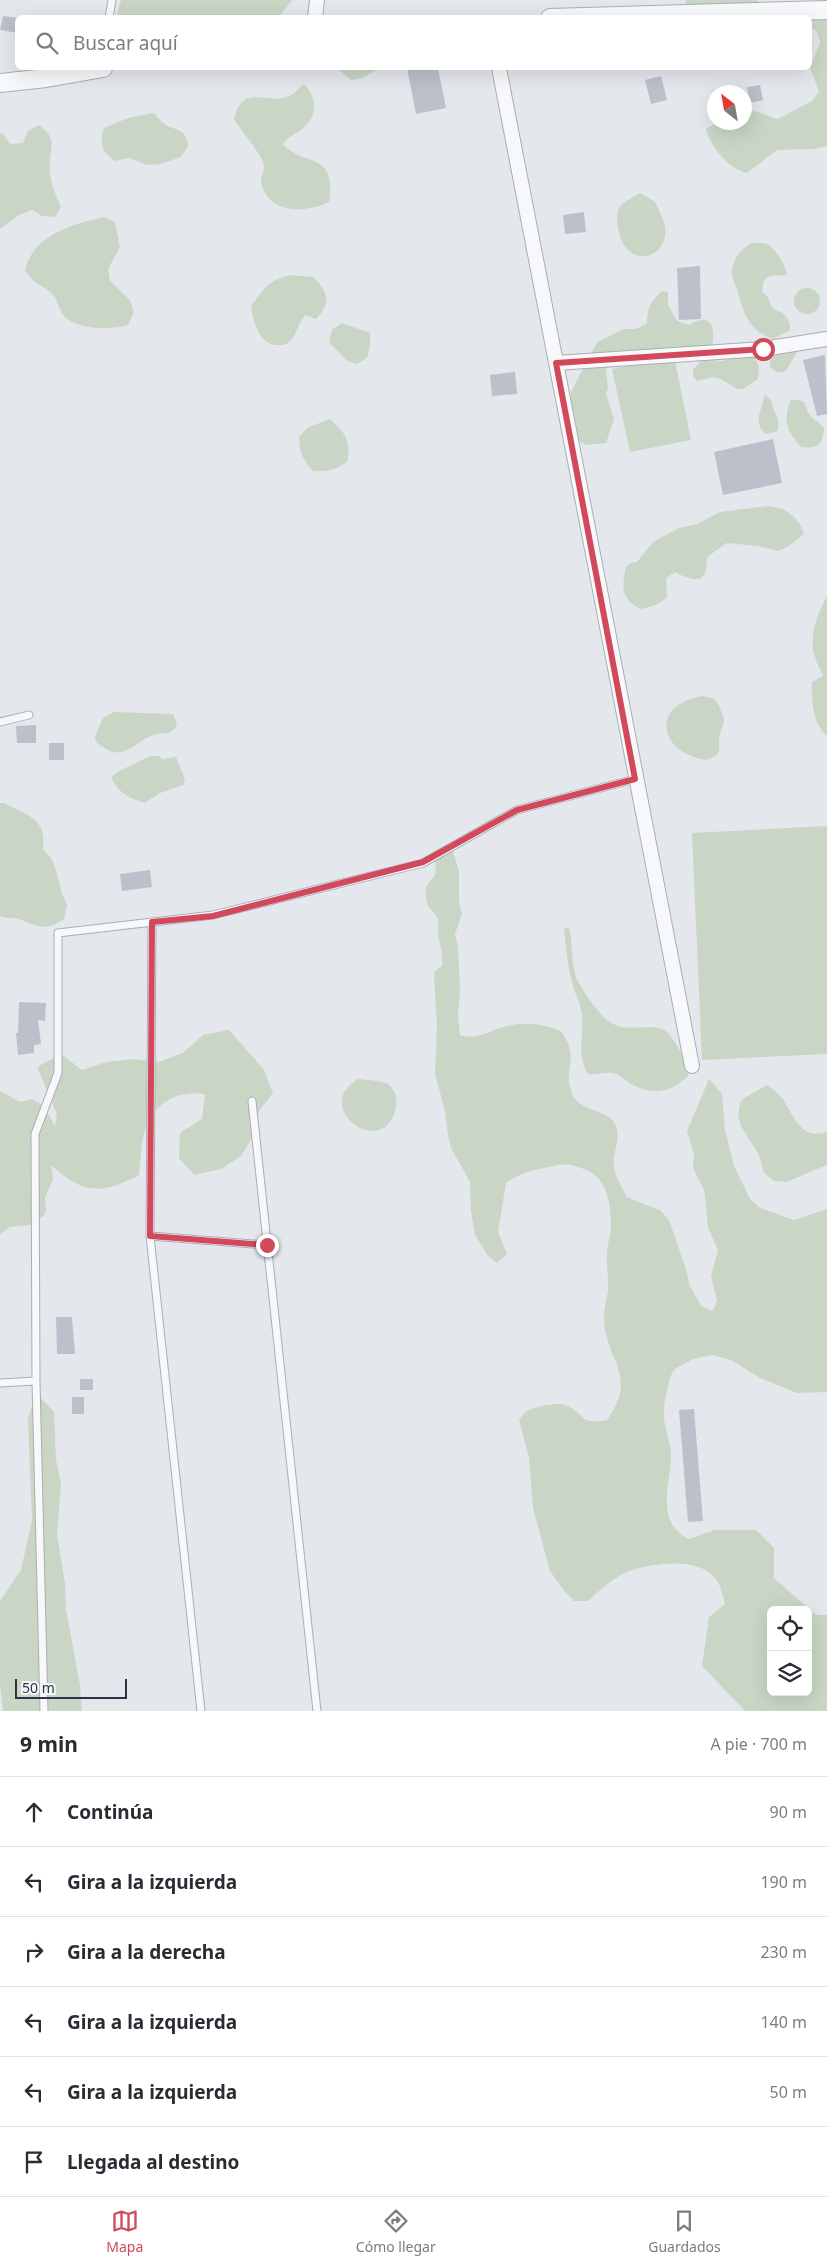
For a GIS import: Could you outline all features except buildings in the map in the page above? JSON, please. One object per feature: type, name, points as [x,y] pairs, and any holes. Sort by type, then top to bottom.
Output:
[{"type":"street","points":[[315,15],[317,0]]},
{"type":"street","points":[[654,15],[827,10]]},
{"type":"street","points":[[0,83],[46,78],[90,70]]},
{"type":"street","points":[[499,70],[692,1066]]},
{"type":"street","points":[[556,363],[763,349],[827,340]]},
{"type":"lane","points":[[110,15],[112,0]]},
{"type":"lane","points":[[0,722],[29,715]]},
{"type":"lane","points":[[44,1711],[36,1381],[36,1134],[58,1073],[58,933],[213,916],[423,862],[517,810],[635,779]]},
{"type":"lane","points":[[152,922],[150,1236],[202,1711]]},
{"type":"lane","points":[[252,1101],[317,1711]]},
{"type":"lane","points":[[150,1236],[267,1245]]},
{"type":"lane","points":[[0,1383],[36,1381]]},
{"type":"green space","points":[[121,0],[292,0],[281,15],[117,15]]},
{"type":"green space","points":[[686,0],[757,0],[760,5],[812,15],[776,15],[685,7]]},
{"type":"green space","points":[[812,15],[827,18],[827,146],[814,149],[777,150],[747,173],[733,167],[716,150],[706,129],[752,130],[752,110],[778,119],[812,101],[819,91],[811,70],[820,43],[817,31],[812,28]]},
{"type":"green space","points":[[339,70],[378,70],[356,80],[351,80]]},
{"type":"green space","points":[[304,84],[314,102],[313,114],[307,125],[289,138],[283,145],[292,152],[318,163],[324,168],[328,175],[330,186],[329,202],[310,208],[289,209],[272,201],[265,193],[261,183],[264,167],[262,160],[234,119],[243,101],[249,98],[280,98],[291,95]]},
{"type":"green space","points":[[154,113],[166,125],[179,130],[185,135],[188,146],[181,157],[161,164],[147,165],[129,158],[115,161],[104,151],[102,138],[104,128],[128,118]]},
{"type":"green space","points":[[39,125],[50,136],[52,146],[51,177],[61,207],[55,217],[42,216],[32,210],[19,215],[0,229],[0,133],[3,134],[10,144],[23,143],[28,131]]},
{"type":"green space","points":[[640,193],[655,202],[665,229],[664,241],[659,249],[650,255],[641,256],[631,253],[623,243],[617,220],[618,210],[621,206]]},
{"type":"green space","points":[[104,217],[115,222],[120,247],[108,269],[110,281],[130,300],[134,312],[128,325],[113,328],[94,328],[77,324],[64,316],[53,295],[32,280],[25,270],[29,258],[45,240],[67,228]]},
{"type":"green space","points":[[751,243],[764,243],[770,246],[780,258],[787,275],[770,276],[764,281],[763,285],[762,292],[767,296],[772,308],[785,316],[790,325],[790,330],[773,339],[758,331],[745,315],[732,276],[735,260],[740,252]]},
{"type":"green space","points":[[290,275],[313,277],[325,292],[326,302],[316,319],[305,315],[288,343],[281,345],[271,344],[258,331],[251,306],[272,283]]},
{"type":"green space","points":[[807,288],[816,292],[820,301],[816,310],[807,314],[798,310],[794,301],[798,292]]},
{"type":"green space","points":[[662,291],[668,292],[668,305],[677,321],[689,325],[700,320],[709,322],[713,331],[712,346],[710,349],[669,349],[640,352],[615,362],[606,370],[608,388],[606,394],[614,419],[606,443],[586,445],[580,442],[573,431],[571,392],[597,342],[624,329],[636,329],[647,323],[650,305]]},
{"type":"green space","points":[[342,323],[370,333],[370,346],[367,358],[357,364],[346,360],[329,342],[332,330]]},
{"type":"green space","points":[[798,350],[786,371],[776,372],[770,366],[770,353]]},
{"type":"green space","points":[[674,356],[691,440],[630,452],[612,369]]},
{"type":"green space","points":[[741,356],[754,356],[759,367],[758,379],[743,389],[737,389],[714,377],[697,381],[693,376],[693,370],[702,360],[722,361]]},
{"type":"green space","points":[[765,394],[772,402],[778,425],[778,431],[766,434],[762,430],[759,420]]},
{"type":"green space","points":[[791,400],[804,402],[811,416],[824,428],[821,442],[815,446],[801,447],[792,436],[787,425],[788,407]]},
{"type":"green space","points":[[330,419],[340,428],[348,443],[347,462],[331,470],[313,471],[302,456],[299,437],[307,428]]},
{"type":"green space","points":[[767,506],[780,508],[795,517],[804,534],[789,546],[778,551],[758,546],[727,543],[707,557],[706,569],[702,577],[693,579],[675,572],[666,578],[667,597],[651,606],[640,609],[633,605],[626,596],[623,586],[626,567],[631,563],[637,562],[653,542],[679,528],[697,524],[720,512]]},
{"type":"green space","points":[[827,597],[827,736],[822,731],[816,718],[812,682],[823,676],[814,654],[813,640],[820,609]]},
{"type":"green space","points":[[702,696],[715,699],[724,719],[719,737],[719,752],[706,760],[690,755],[678,748],[670,739],[666,728],[668,718],[674,709],[685,701]]},
{"type":"green space","points":[[114,712],[173,714],[177,724],[172,731],[151,736],[125,751],[112,752],[96,742],[95,736],[103,718]]},
{"type":"green space","points":[[151,756],[158,756],[163,759],[176,757],[185,779],[183,785],[160,793],[144,803],[124,794],[111,777],[121,770]]},
{"type":"green space","points":[[0,803],[4,803],[28,815],[34,819],[42,830],[43,849],[51,858],[67,905],[64,919],[57,923],[46,927],[37,926],[17,918],[0,916]]},
{"type":"green space","points":[[827,826],[827,1054],[702,1060],[692,833]]},
{"type":"green space","points":[[452,848],[459,871],[459,902],[462,914],[455,934],[458,947],[460,991],[458,1016],[460,1035],[480,1035],[518,1024],[545,1026],[562,1032],[570,1049],[569,1079],[573,1096],[584,1106],[610,1118],[615,1124],[618,1134],[614,1166],[619,1182],[627,1197],[661,1211],[669,1220],[687,1272],[689,1284],[701,1306],[713,1311],[717,1300],[711,1276],[718,1250],[708,1227],[704,1190],[693,1168],[694,1155],[687,1131],[709,1079],[722,1094],[725,1130],[734,1166],[750,1199],[760,1208],[794,1220],[827,1209],[827,1392],[797,1393],[760,1378],[731,1360],[712,1355],[693,1359],[676,1368],[668,1384],[664,1413],[671,1451],[667,1503],[668,1514],[672,1524],[678,1532],[689,1539],[715,1530],[756,1530],[774,1548],[774,1578],[806,1606],[767,1606],[767,1696],[812,1696],[812,1611],[816,1615],[827,1615],[827,1711],[745,1711],[702,1666],[709,1617],[725,1604],[722,1591],[716,1579],[699,1567],[665,1564],[632,1570],[614,1579],[588,1601],[574,1601],[550,1571],[533,1508],[529,1458],[519,1420],[530,1409],[562,1404],[576,1411],[586,1420],[607,1420],[616,1404],[621,1379],[605,1332],[604,1317],[608,1291],[607,1258],[611,1229],[610,1208],[602,1183],[590,1172],[568,1164],[538,1169],[525,1173],[506,1183],[498,1232],[507,1254],[497,1263],[488,1256],[475,1235],[471,1210],[470,1182],[451,1148],[445,1111],[435,1074],[437,1026],[434,974],[442,966],[442,958],[438,935],[438,919],[428,905],[426,889],[434,876],[436,867],[434,858]]},
{"type":"green space","points":[[569,927],[574,971],[589,998],[601,1014],[613,1024],[629,1028],[660,1028],[668,1033],[684,1059],[688,1076],[681,1082],[667,1090],[652,1091],[644,1090],[614,1073],[588,1074],[581,1052],[581,1010],[572,983],[567,954],[564,929]]},
{"type":"green space","points":[[229,1030],[264,1070],[273,1093],[259,1111],[253,1136],[241,1156],[221,1169],[194,1175],[179,1158],[180,1133],[202,1119],[205,1094],[187,1094],[171,1098],[157,1108],[147,1124],[142,1142],[139,1175],[114,1186],[93,1188],[73,1182],[51,1165],[53,1180],[45,1198],[46,1210],[44,1216],[29,1225],[10,1227],[0,1234],[0,1091],[20,1102],[32,1099],[44,1106],[55,1126],[57,1114],[37,1067],[61,1054],[82,1070],[106,1062],[133,1059],[159,1062],[183,1053],[203,1035]]},
{"type":"green space","points":[[358,1079],[385,1083],[394,1090],[396,1108],[392,1119],[380,1130],[370,1131],[359,1127],[350,1120],[344,1111],[342,1100],[346,1089]]},
{"type":"green space","points":[[767,1085],[782,1098],[794,1119],[804,1130],[818,1134],[827,1132],[827,1165],[786,1182],[774,1181],[764,1173],[759,1155],[742,1128],[738,1116],[740,1103],[744,1098]]},
{"type":"green space","points":[[36,1393],[54,1412],[56,1460],[61,1484],[57,1534],[65,1584],[66,1610],[80,1685],[82,1711],[3,1711],[0,1684],[0,1601],[21,1570],[32,1520],[28,1418]]},
{"type":"route","points":[[267,1245],[150,1236],[152,922],[213,916],[423,862],[517,810],[635,779],[556,363],[763,349]]}]
